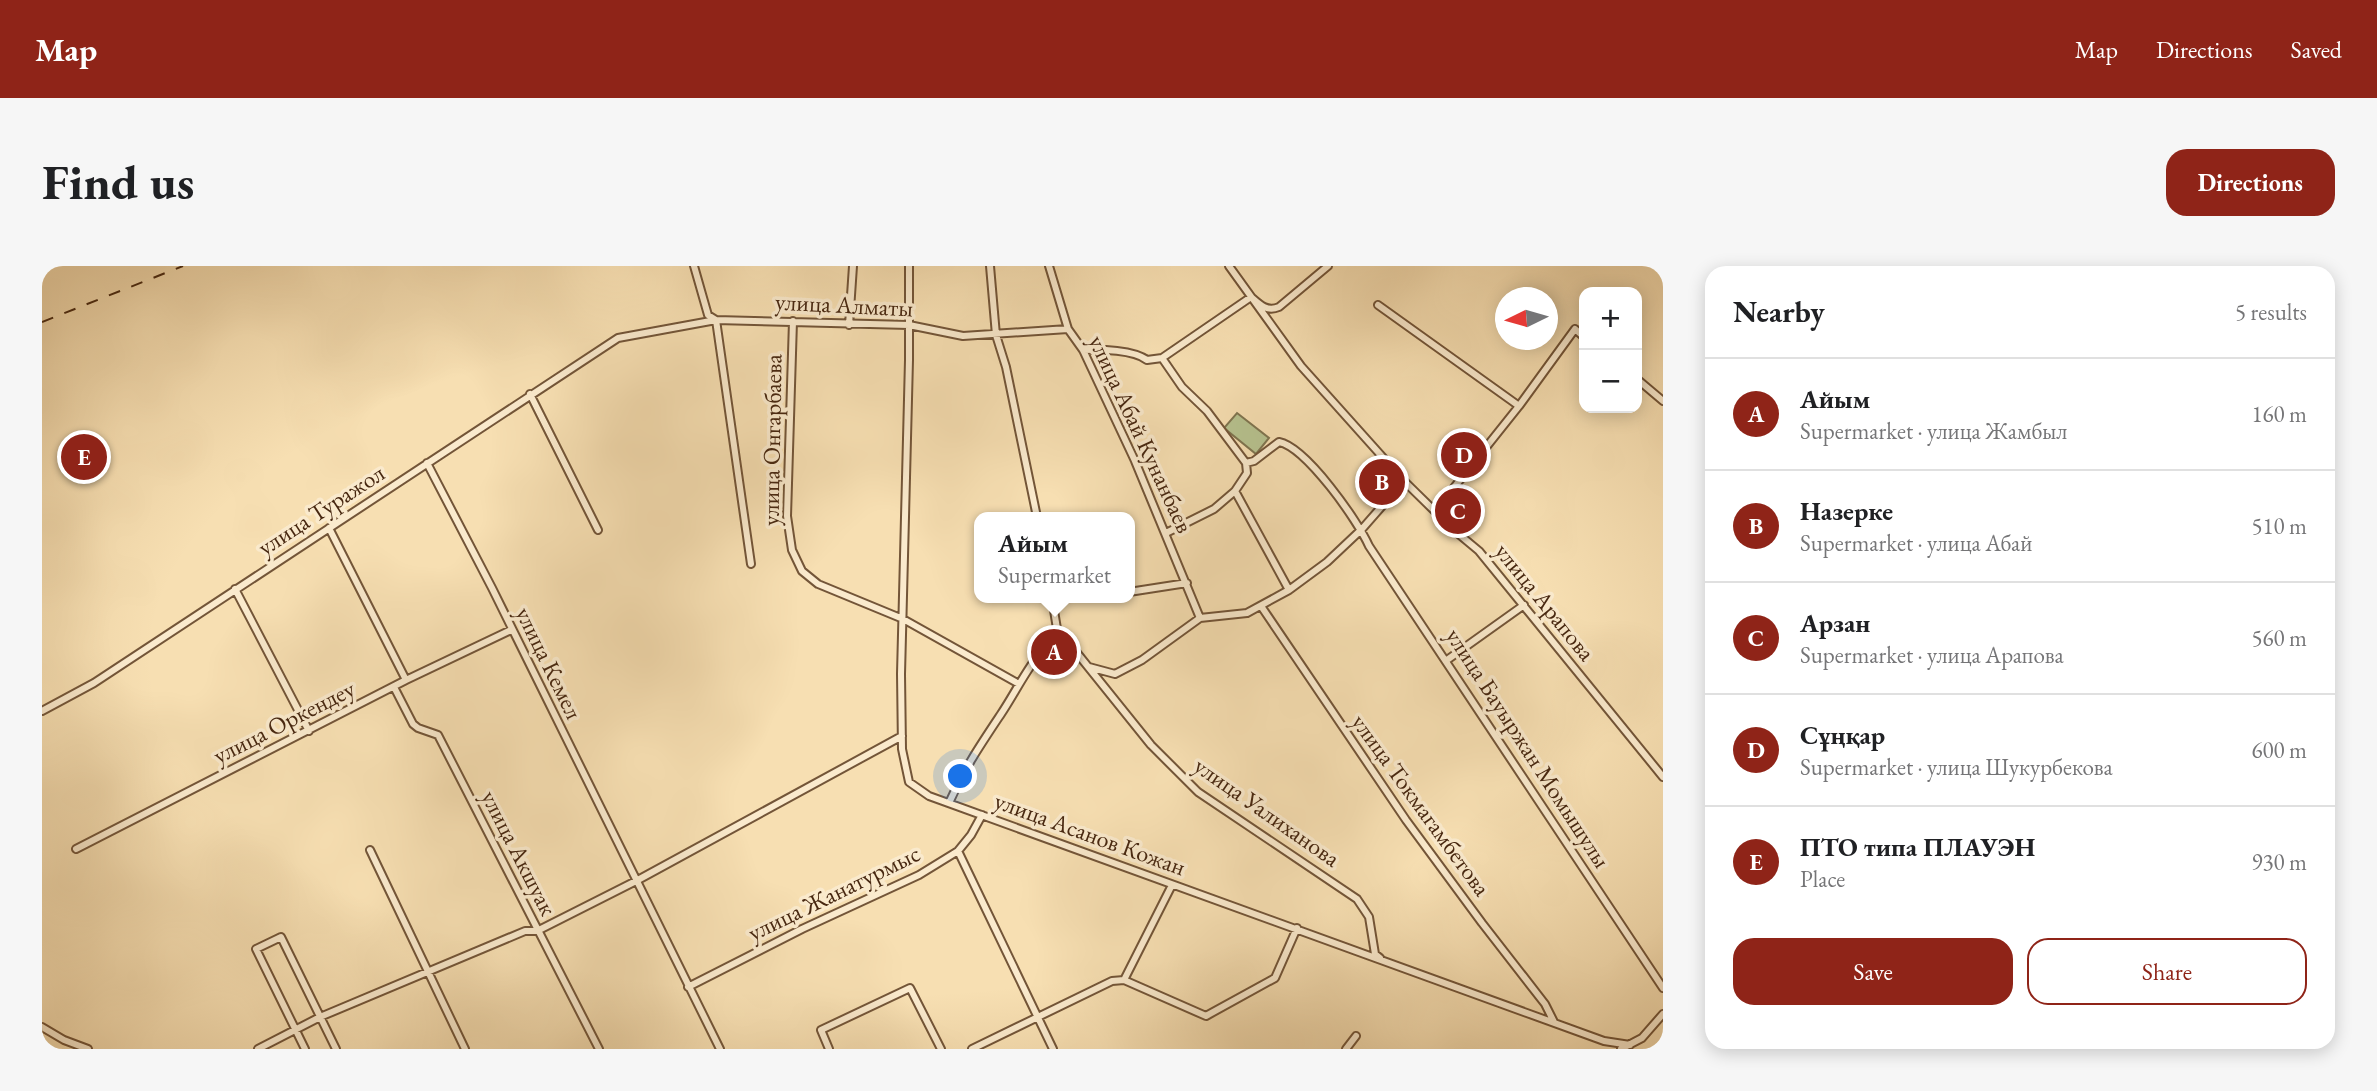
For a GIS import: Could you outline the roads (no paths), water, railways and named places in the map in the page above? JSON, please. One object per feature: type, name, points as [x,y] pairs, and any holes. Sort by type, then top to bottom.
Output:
[{"type":"street","points":[[694,266],[708,315],[716,320],[751,564]]},
{"type":"street","points":[[849,325],[853,266]]},
{"type":"street","name":"улица Асанов Кожан","points":[[909,266],[902,736],[905,771],[909,782],[929,796],[1604,1041],[1630,1045]]},
{"type":"street","points":[[989,266],[996,335],[1006,367],[1036,512]]},
{"type":"street","name":"улица Абай Кунанбаев","points":[[1049,266],[1068,329],[1083,350],[1166,533],[1200,618]]},
{"type":"street","name":"улица Арапова","points":[[1229,266],[1301,366],[1404,481],[1479,551],[1663,777]]},
{"type":"street","points":[[1083,350],[1112,349],[1141,355],[1147,360],[1162,358],[1251,297],[1265,308],[1272,310],[1279,307],[1328,266]]},
{"type":"street","points":[[1378,304],[1519,406]]},
{"type":"street","name":"улица Алматы","points":[[618,338],[716,320],[909,325],[963,336],[1068,329]]},
{"type":"street","name":"улица Онгарбаева","points":[[793,321],[788,516],[792,550],[802,571],[818,584],[903,619],[1019,684]]},
{"type":"street","points":[[1436,510],[1519,406],[1574,329],[1579,333]]},
{"type":"street","name":"улица Туражол","points":[[42,711],[94,683],[618,338]]},
{"type":"street","points":[[1162,358],[1182,387],[1207,411],[1246,463],[1247,473],[1235,491],[1214,509],[1166,533]]},
{"type":"street","points":[[1642,383],[1663,401]]},
{"type":"street","points":[[530,394],[598,530]]},
{"type":"street","name":"улица Бауыржан Момышулы","points":[[1246,463],[1254,461],[1279,442],[1286,443],[1313,466],[1362,529],[1369,546],[1663,988]]},
{"type":"street","name":"улица Кемел","points":[[427,463],[492,588],[720,1049]]},
{"type":"street","points":[[1089,667],[1115,674],[1129,668],[1200,618],[1247,613],[1289,590],[1327,562],[1362,529],[1404,481]]},
{"type":"street","points":[[1235,491],[1289,590]]},
{"type":"street","points":[[329,528],[406,680]]},
{"type":"street","points":[[1135,591],[1186,583]]},
{"type":"street","points":[[235,589],[309,731]]},
{"type":"street","points":[[949,803],[979,744],[1045,645],[1058,635],[1053,603]]},
{"type":"street","points":[[1447,660],[1524,605]]},
{"type":"street","name":"улица Токмагамбетова","points":[[1261,606],[1399,810],[1545,1004],[1554,1022]]},
{"type":"street","name":"улица Оркендеу","points":[[76,849],[511,629]]},
{"type":"street","name":"улица Уалиханова","points":[[1058,635],[1089,667],[1151,746],[1198,792],[1357,899],[1369,916],[1375,954],[1381,960]]},
{"type":"street","name":"улица Акшуак","points":[[394,687],[413,724],[438,735],[599,1049]]},
{"type":"street","points":[[258,1049],[320,1017],[525,931],[537,931],[636,881],[902,736]]},
{"type":"street","name":"улица Жанатурмыс","points":[[688,987],[802,929],[919,875],[958,851],[982,815]]},
{"type":"street","points":[[370,850],[465,1049]]},
{"type":"street","points":[[958,851],[1053,1049]]},
{"type":"street","points":[[1124,980],[1172,884]]},
{"type":"street","points":[[972,1049],[1112,981],[1124,980],[1206,1016],[1275,978],[1297,928]]},
{"type":"street","points":[[305,1049],[256,949],[281,937],[336,1049]]},
{"type":"street","points":[[829,1049],[821,1030],[910,988],[941,1049]]},
{"type":"street","points":[[1621,1049],[1642,1038],[1663,1014]]},
{"type":"street","points":[[42,1027],[64,1040],[88,1049]]},
{"type":"street","points":[[1346,1049],[1356,1036]]},
{"type":"railway","points":[[42,322],[183,266]]},
{"type":"place","name":"Сұңқар","points":[[1464,455]]},
{"type":"place","name":"ПТО типа ПЛАУЭН","points":[[84,457]]},
{"type":"place","name":"Назерке","points":[[1382,482]]},
{"type":"place","name":"Арзан","points":[[1458,511]]},
{"type":"place","name":"Айым","points":[[1054,652]]}]
